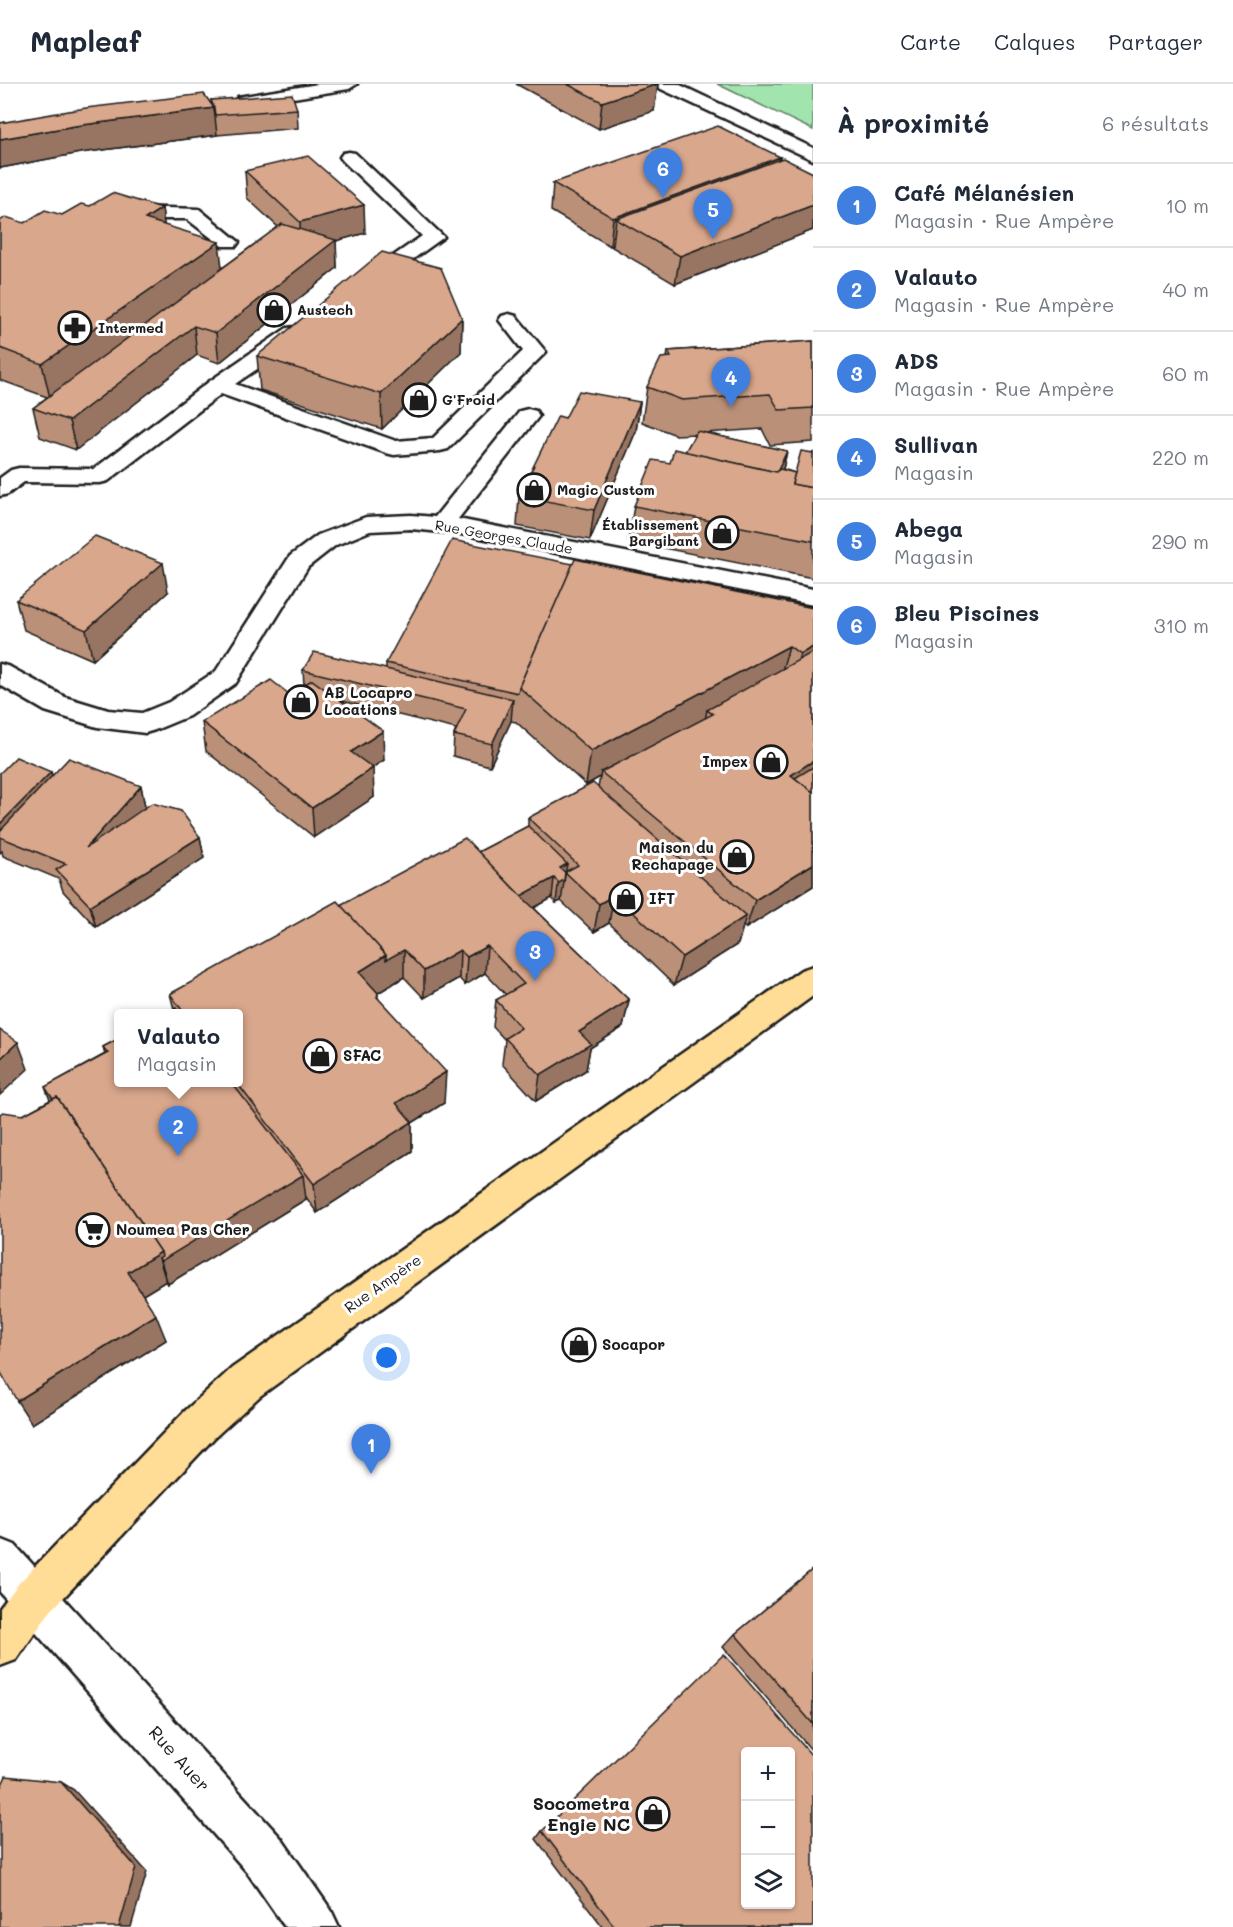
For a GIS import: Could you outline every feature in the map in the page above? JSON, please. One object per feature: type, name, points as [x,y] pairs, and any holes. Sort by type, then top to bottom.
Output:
[{"type":"main road","name":"Rue Ampère","points":[[0,1644],[34,1598],[200,1424],[246,1382],[813,979]]},
{"type":"street","points":[[229,104],[349,84]]},
{"type":"street","points":[[665,84],[813,154]]},
{"type":"street","points":[[346,298],[434,237],[349,156]]},
{"type":"street","points":[[99,221],[133,213],[192,213],[229,242]]},
{"type":"street","points":[[0,489],[10,470],[100,476],[218,386],[316,318]]},
{"type":"street","points":[[218,386],[394,448],[440,444],[535,352],[509,320]]},
{"type":"street","points":[[441,525],[528,416]]},
{"type":"street","name":"Rue Georges Claude","points":[[0,673],[55,704],[107,720],[145,723],[179,709],[226,677],[299,562],[327,540],[366,524],[411,522],[441,525],[813,597]]},
{"type":"street","name":"Rue Auer","points":[[0,1560],[264,1855],[314,1927]]},
{"type":"green space","points":[[717,84],[813,84],[813,130]]},
{"type":"building","points":[[567,84],[658,84],[602,102]]},
{"type":"building","points":[[204,94],[214,108],[75,126],[0,139],[0,123],[86,108]]},
{"type":"building","points":[[292,94],[297,109],[215,115],[211,100]]},
{"type":"building","points":[[718,126],[780,157],[613,218],[553,183]]},
{"type":"building","points":[[308,156],[364,205],[300,222],[245,171]]},
{"type":"building","points":[[783,158],[813,173],[813,205],[680,256],[616,219]]},
{"type":"building","name":"Intermed","points":[[112,193],[162,208],[145,219],[219,242],[42,364],[0,348],[0,221],[6,217],[24,223],[45,210],[62,215],[81,204],[90,206]]},
{"type":"building","points":[[282,224],[336,240],[216,333],[194,326],[69,421],[33,408]]},
{"type":"building","points":[[382,252],[441,268],[462,318],[381,394],[257,356]]},
{"type":"building","points":[[813,341],[813,408],[779,410],[770,394],[682,400],[647,387],[661,358],[671,357],[668,351]]},
{"type":"building","points":[[579,391],[640,402],[594,510],[519,496],[558,416],[565,418]]},
{"type":"building","points":[[697,431],[787,451],[776,472],[685,452]]},
{"type":"building","points":[[674,449],[776,472],[780,469],[795,473],[792,484],[813,488],[813,541],[634,506],[653,460],[670,463]]},
{"type":"building","points":[[801,451],[813,453],[813,488],[792,484]]},
{"type":"building","points":[[95,536],[163,563],[86,630],[16,600]]},
{"type":"building","points":[[452,540],[573,564],[518,693],[386,663]]},
{"type":"building","points":[[575,559],[813,608],[813,647],[800,654],[789,646],[591,751],[519,687]]},
{"type":"building","points":[[314,652],[513,699],[492,744],[454,735],[466,709],[303,670]]},
{"type":"building","points":[[813,652],[813,761],[791,775],[813,792],[813,864],[755,900],[601,772],[713,714],[707,710]]},
{"type":"building","points":[[271,680],[289,694],[312,680],[383,731],[351,752],[373,768],[312,808],[202,722]]},
{"type":"building","points":[[16,757],[51,772],[0,824],[0,773]]},
{"type":"building","points":[[69,758],[141,786],[86,848],[152,803],[181,811],[200,837],[90,906],[56,870],[66,864],[0,837],[0,831]]},
{"type":"building","points":[[813,767],[813,792],[795,778]]},
{"type":"building","points":[[593,783],[746,916],[682,957],[614,895],[599,904],[565,872],[578,865],[528,818]]},
{"type":"building","points":[[528,826],[567,864],[560,868],[565,872],[564,880],[559,883],[554,878],[521,896],[478,852]]},
{"type":"building","points":[[465,838],[516,891],[629,1000],[579,1032],[591,1044],[540,1075],[505,1038],[521,1028],[496,1000],[524,984],[487,946],[467,957],[460,950],[424,971],[404,950],[386,960],[386,955],[340,905]]},
{"type":"building","name":"SFAC","points":[[337,901],[386,955],[359,972],[378,993],[377,997],[446,1072],[396,1103],[412,1122],[314,1184],[240,1087],[243,1087],[243,1009],[181,1009],[170,994]]},
{"type":"building","points":[[0,1030],[18,1042],[0,1059]]},
{"type":"building","points":[[114,1041],[114,1087],[235,1087],[303,1175],[161,1261],[159,1258],[162,1256],[161,1252],[57,1097],[53,1099],[45,1087],[108,1053],[103,1047]]},
{"type":"building","points":[[57,1097],[161,1252],[128,1272],[156,1315],[17,1401],[0,1371],[0,1114],[3,1112],[23,1115]]},
{"type":"building","points":[[813,1569],[813,1724],[735,1634]]},
{"type":"building","name":"Socometra Engie NC","points":[[724,1654],[813,1757],[813,1927],[615,1927],[542,1831]]},
{"type":"building","points":[[6,1776],[61,1782],[136,1867],[119,1927],[0,1927],[0,1789]]},
{"type":"place","name":"Bleu Piscines","points":[[663,198]]},
{"type":"place","name":"Abega","points":[[713,239]]},
{"type":"place","name":"Austech","points":[[274,310]]},
{"type":"place","name":"Intermed","points":[[75,328]]},
{"type":"place","name":"G'Froid","points":[[419,400]]},
{"type":"place","name":"Sullivan","points":[[731,407]]},
{"type":"place","name":"Magic Custom","points":[[534,490]]},
{"type":"place","name":"Établissement Bargibant","points":[[722,533]]},
{"type":"place","name":"AB Locapro Locations","points":[[301,702]]},
{"type":"place","name":"Impex","points":[[771,762]]},
{"type":"place","name":"Maison du Rechapage","points":[[737,857]]},
{"type":"place","name":"IFT","points":[[626,899]]},
{"type":"place","name":"ADS","points":[[535,981]]},
{"type":"place","name":"SFAC","points":[[320,1056]]},
{"type":"place","name":"Valauto","points":[[178,1156]]},
{"type":"place","name":"Noumea Pas Cher","points":[[93,1230]]},
{"type":"place","name":"Socapor","points":[[579,1345]]},
{"type":"place","name":"Café Mélanésien","points":[[371,1474]]},
{"type":"place","name":"Socometra Engie NC","points":[[653,1814]]}]
